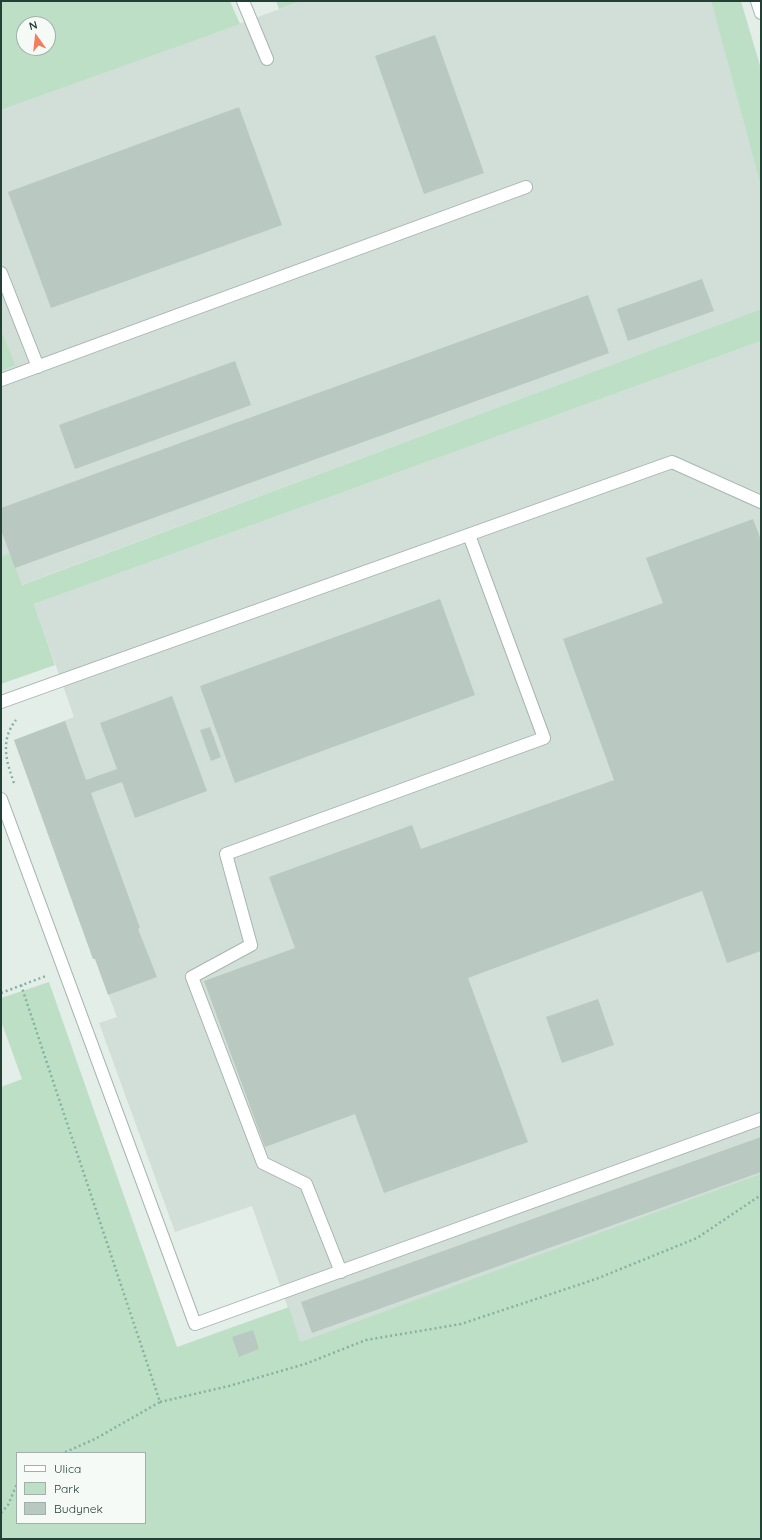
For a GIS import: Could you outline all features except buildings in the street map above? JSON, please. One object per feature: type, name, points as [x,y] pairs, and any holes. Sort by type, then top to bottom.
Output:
[{"type":"lane","points":[[243,1],[267,59]]},
{"type":"lane","points":[[757,1],[761,13]]},
{"type":"lane","points":[[1,380],[526,188]]},
{"type":"lane","points":[[1,273],[38,367]]},
{"type":"lane","points":[[1,702],[672,462],[761,502]]},
{"type":"lane","points":[[341,1272],[306,1184],[263,1163],[192,977],[251,946],[226,854],[544,738],[469,535]]},
{"type":"lane","points":[[1,799],[195,1324],[761,1119]]},
{"type":"path","points":[[14,784],[3,754],[9,729],[18,718]]},
{"type":"path","points":[[1,993],[49,975]]},
{"type":"path","points":[[21,985],[160,1402]]},
{"type":"path","points":[[65,1452],[95,1439],[160,1402],[229,1386],[305,1364],[366,1340],[461,1324],[596,1279],[697,1238],[761,1195]]},
{"type":"path","points":[[1,1514],[8,1505],[16,1486]]},
{"type":"shaded area","points":[[302,1],[711,1],[761,187],[761,309],[21,585],[10,553],[1,556],[1,110]]},
{"type":"shaded area","points":[[761,341],[761,1175],[300,1342],[252,1206],[175,1232],[99,1023],[117,1017],[95,959],[93,959],[14,740],[74,717],[34,604]]},
{"type":"green space","points":[[1,1],[230,1],[240,24],[1,110]]},
{"type":"green space","points":[[276,1],[302,1],[279,9]]},
{"type":"green space","points":[[711,1],[741,1],[761,69],[761,187]]},
{"type":"green space","points":[[761,309],[761,341],[34,604],[55,665],[1,684],[1,556],[10,553],[22,585]]},
{"type":"green space","points":[[1,330],[15,365],[1,371]]},
{"type":"green space","points":[[49,982],[177,1347],[289,1307],[300,1342],[761,1174],[761,1539],[1,1539],[1,1087],[22,1079],[1,1021],[1,998]]}]
